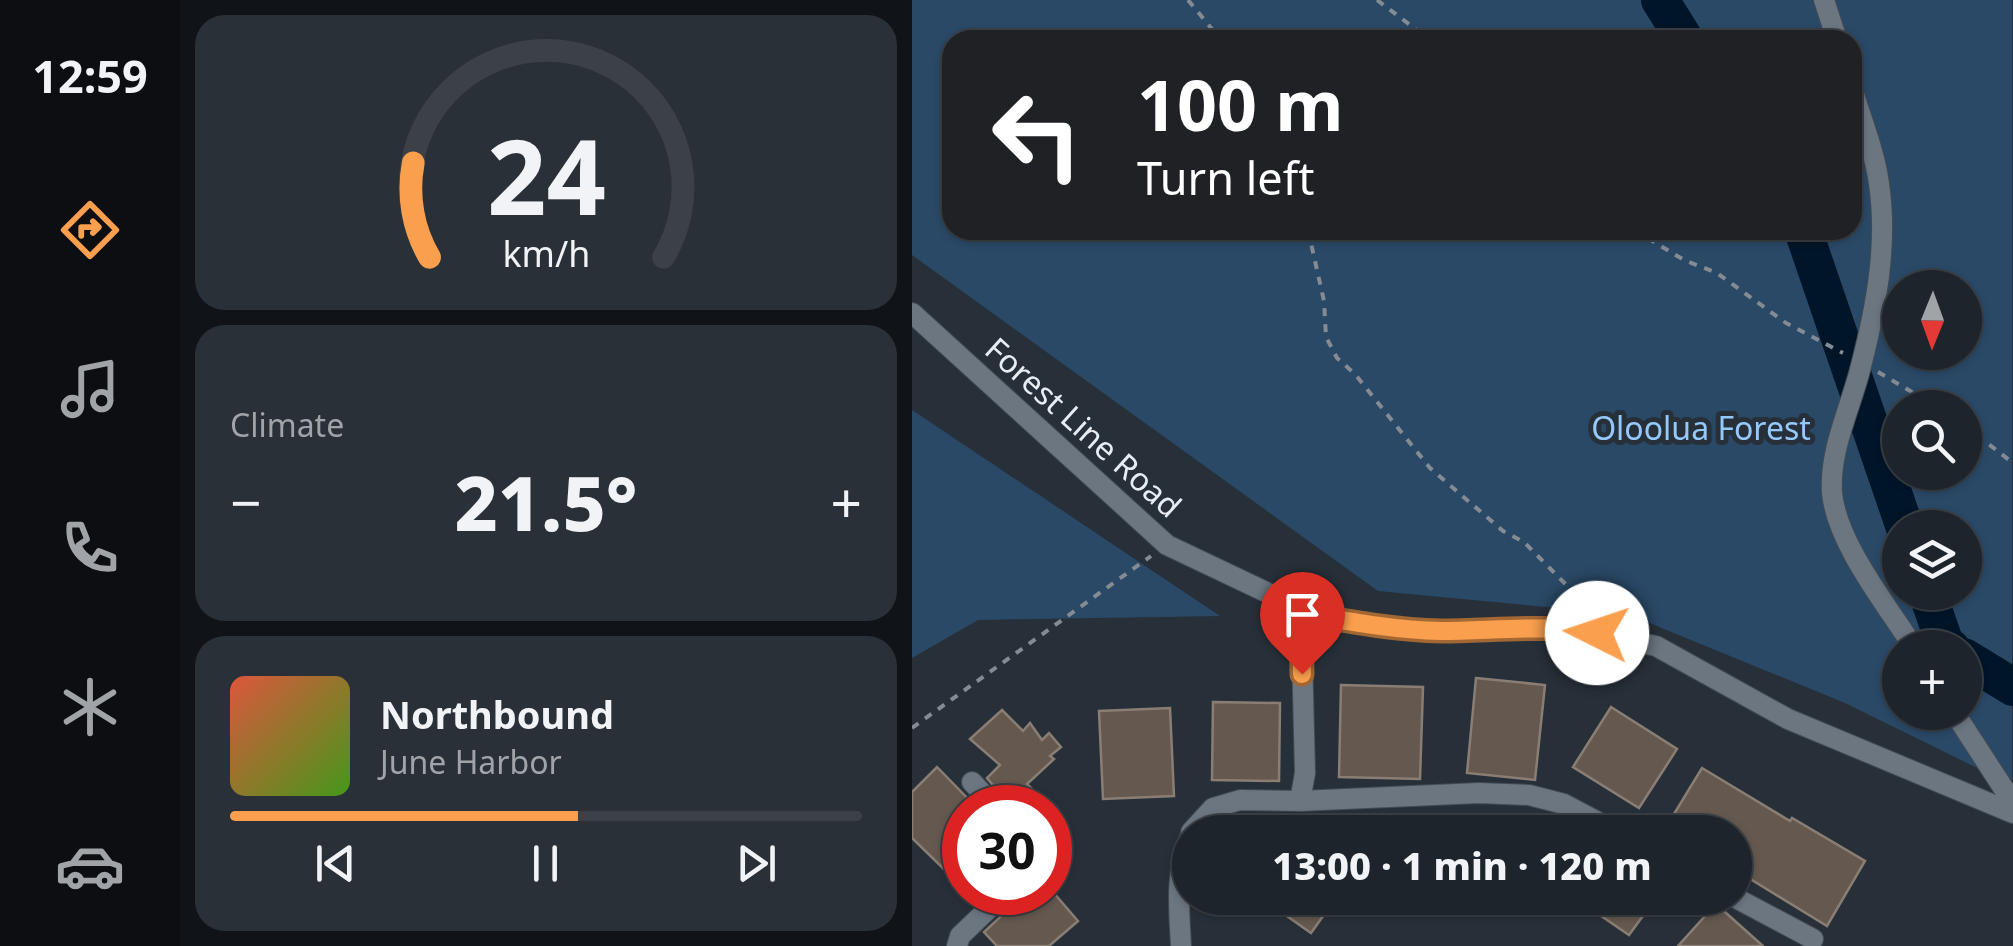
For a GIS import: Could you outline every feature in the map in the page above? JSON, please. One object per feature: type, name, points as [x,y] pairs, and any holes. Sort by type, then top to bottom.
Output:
[{"type":"street","points":[[1824,0],[1834,30]]},
{"type":"street","points":[[1862,122],[1879,180],[1883,218],[1880,266],[1862,363],[1834,458],[1832,494],[1841,528],[1903,630]]},
{"type":"street","name":"Forest Line Road","points":[[912,313],[1167,545],[1288,603],[1301,613],[1436,631],[1574,629],[1656,646],[1788,718],[2012,813]]},
{"type":"street","points":[[1300,801],[1305,773],[1301,613]]},
{"type":"street","points":[[1965,730],[2012,803]]},
{"type":"street","points":[[972,782],[975,785]]},
{"type":"street","points":[[1207,815],[1213,808],[1240,800],[1479,794],[1529,796],[1564,804],[1585,815]]},
{"type":"street","points":[[1752,907],[1812,939]]},
{"type":"street","points":[[957,946],[960,936],[982,915]]},
{"type":"street","points":[[1179,915],[1181,946]]},
{"type":"path","points":[[1188,0],[1213,30]]},
{"type":"path","points":[[1378,0],[1417,30]]},
{"type":"path","points":[[1310,240],[1324,301],[1326,337],[1337,358],[1355,374],[1430,468],[1503,531],[1524,542],[1619,637]]},
{"type":"path","points":[[1651,240],[1684,260],[1717,273],[1786,324],[1908,390]]},
{"type":"path","points":[[1982,439],[2012,463]]},
{"type":"path","points":[[912,728],[1167,545]]},
{"type":"green space","name":"Oloolua Forest","points":[[912,0],[2012,0],[2012,785],[1900,730],[1982,730],[1982,630],[1882,630],[1882,721],[1630,615],[1378,591],[912,255]]},
{"type":"green space","points":[[912,410],[1220,616],[978,620],[912,658]]},
{"type":"building","points":[[1476,678],[1545,685],[1535,780],[1467,773]]},
{"type":"building","points":[[1341,685],[1423,687],[1420,779],[1339,777]]},
{"type":"building","points":[[1213,702],[1280,703],[1279,781],[1212,780]]},
{"type":"building","points":[[1611,707],[1677,749],[1639,808],[1573,767]]},
{"type":"building","points":[[1170,708],[1174,796],[1103,799],[1099,711]]},
{"type":"building","points":[[1002,710],[1023,731],[1030,723],[1042,740],[1049,733],[1061,747],[1028,785],[993,785],[987,778],[1000,765],[970,739]]},
{"type":"building","points":[[937,767],[955,785],[942,785],[942,867],[912,838],[912,792]]},
{"type":"building","points":[[1702,768],[1865,861],[1827,926],[1752,880],[1752,815],[1673,815]]},
{"type":"building","points":[[1072,914],[1078,921],[1049,946],[997,946],[984,932],[1002,915]]},
{"type":"building","points":[[1285,915],[1324,915],[1311,933]]},
{"type":"building","points":[[1600,915],[1644,915],[1629,935]]},
{"type":"building","points":[[1706,915],[1728,915],[1763,946],[1678,946]]},
{"type":"waterway","points":[[1660,0],[1679,30]]},
{"type":"waterway","points":[[1806,240],[1899,510]]},
{"type":"waterway","points":[[1933,610],[1940,630]]},
{"type":"waterway","points":[[1982,668],[2013,687]]},
{"type":"route","points":[[1302,674],[1301,613],[1436,631],[1574,629],[1597,633]]}]
